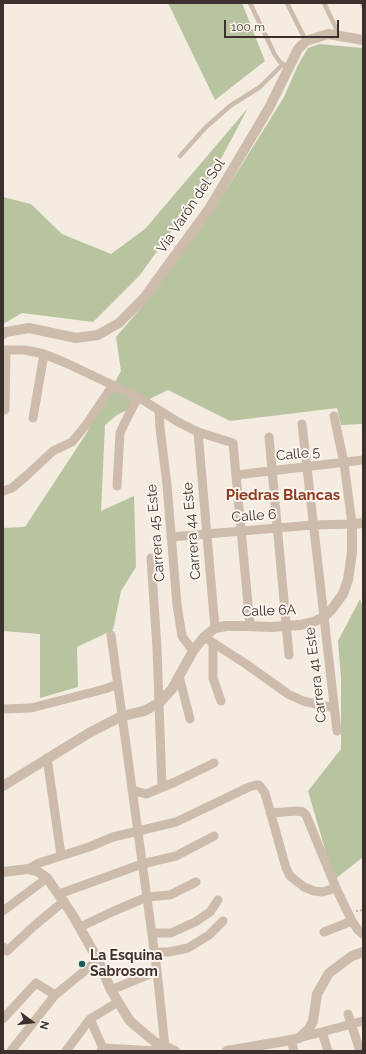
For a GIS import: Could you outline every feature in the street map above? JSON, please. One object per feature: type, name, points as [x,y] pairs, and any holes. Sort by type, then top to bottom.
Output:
[{"type":"street","points":[[306,41],[328,34],[363,40]]},
{"type":"street","name":"Vía Varón del Sol","points":[[3,334],[6,332],[29,328],[76,338],[98,335],[119,323],[144,298],[209,209],[269,108],[286,66],[298,49],[306,41]]},
{"type":"street","points":[[5,410],[5,350],[25,350],[44,354],[66,363],[138,397],[178,422],[198,432],[233,443],[250,626]]},
{"type":"street","points":[[33,418],[44,354]]},
{"type":"street","points":[[3,491],[12,488],[53,451],[72,442],[86,425],[113,385]]},
{"type":"street","points":[[116,486],[120,433],[138,397]]},
{"type":"street","name":"Carrera 45 Este","points":[[159,410],[177,605],[182,636],[193,651]]},
{"type":"street","points":[[324,617],[343,594],[348,580],[352,552],[352,524],[344,463],[334,416]]},
{"type":"street","name":"Carrera 41 Este","points":[[302,424],[337,731]]},
{"type":"street","name":"Carrera 44 Este","points":[[198,432],[215,628]]},
{"type":"street","points":[[269,437],[289,655]]},
{"type":"street","name":"Calle 5","points":[[236,475],[363,460]]},
{"type":"street","name":"Calle 6","points":[[171,537],[363,522]]},
{"type":"street","points":[[151,558],[157,648],[162,787]]},
{"type":"street","name":"Calle 6A","points":[[215,628],[226,626],[272,627],[300,625],[313,622],[324,617]]},
{"type":"street","points":[[3,786],[89,733],[122,716],[144,711],[159,704],[172,689],[193,651],[204,637],[215,628]]},
{"type":"street","points":[[112,635],[157,971],[161,1049]]},
{"type":"street","points":[[204,637],[246,664],[288,694],[302,701],[334,708]]},
{"type":"street","points":[[213,643],[213,678],[221,701]]},
{"type":"street","points":[[179,676],[190,720]]},
{"type":"street","points":[[3,709],[31,708],[105,690],[118,684]]},
{"type":"street","points":[[47,758],[61,855]]},
{"type":"street","points":[[132,790],[146,794],[214,763]]},
{"type":"street","points":[[28,869],[38,863],[89,847],[113,837],[176,822],[256,785],[259,785],[265,793],[286,868],[290,876],[304,887],[314,891],[322,892],[336,888]]},
{"type":"street","points":[[270,813],[297,811],[303,812],[306,815],[336,888],[352,921],[358,930],[363,934]]},
{"type":"street","points":[[3,947],[7,951],[62,898],[142,864],[176,856],[214,836]]},
{"type":"street","points":[[3,872],[28,869],[37,871],[46,878],[62,898],[80,927],[98,960],[111,990],[126,1016],[161,1049]]},
{"type":"street","points":[[4,908],[46,878]]},
{"type":"street","points":[[80,927],[114,910],[147,897],[170,895],[196,882]]},
{"type":"street","points":[[152,933],[171,933],[194,922],[210,912],[218,900]]},
{"type":"street","points":[[154,952],[169,952],[188,948],[209,935],[223,921]]},
{"type":"street","points":[[324,932],[352,921]]},
{"type":"street","points":[[294,1051],[295,1039],[309,1029],[313,1021],[317,994],[329,973],[352,956],[363,952]]},
{"type":"street","points":[[12,1051],[55,995],[98,960]]},
{"type":"street","points":[[111,990],[157,971]]},
{"type":"street","points":[[3,1019],[36,983],[55,995]]},
{"type":"street","points":[[66,1051],[90,1019],[118,1002]]},
{"type":"street","points":[[348,1014],[360,1051]]},
{"type":"street","points":[[90,1019],[103,1050],[161,1049],[176,1051]]},
{"type":"street","points":[[229,1051],[263,1048],[363,1021]]},
{"type":"street","points":[[322,1032],[328,1051]]},
{"type":"lane","points":[[180,156],[206,128],[230,106],[260,87],[286,66],[275,55],[250,3]]},
{"type":"lane","points":[[287,3],[306,41]]},
{"type":"lane","points":[[324,3],[336,28],[336,36]]},
{"type":"green space","points":[[168,3],[242,3],[265,61],[215,100]]},
{"type":"green space","points":[[319,44],[363,48],[363,424],[341,425],[337,408],[230,421],[168,390],[117,415],[105,425],[101,511],[134,496],[136,567],[121,591],[113,630],[77,647],[78,687],[40,698],[40,634],[3,631],[3,528],[25,527],[86,434],[121,371],[116,337],[140,309],[211,214],[284,97],[298,65],[308,48]]},
{"type":"green space","points":[[248,108],[215,170],[140,275],[93,322],[22,313],[3,324],[3,197],[31,204],[62,234],[111,254],[145,229]]},
{"type":"green space","points":[[360,599],[363,607],[363,857],[334,880],[308,791],[341,749],[341,678],[338,641]]},
{"type":"place","name":"La Esquina Sabrosom","points":[[82,964]]},
{"type":"district","name":"Piedras Blancas","points":[[283,495]]}]
